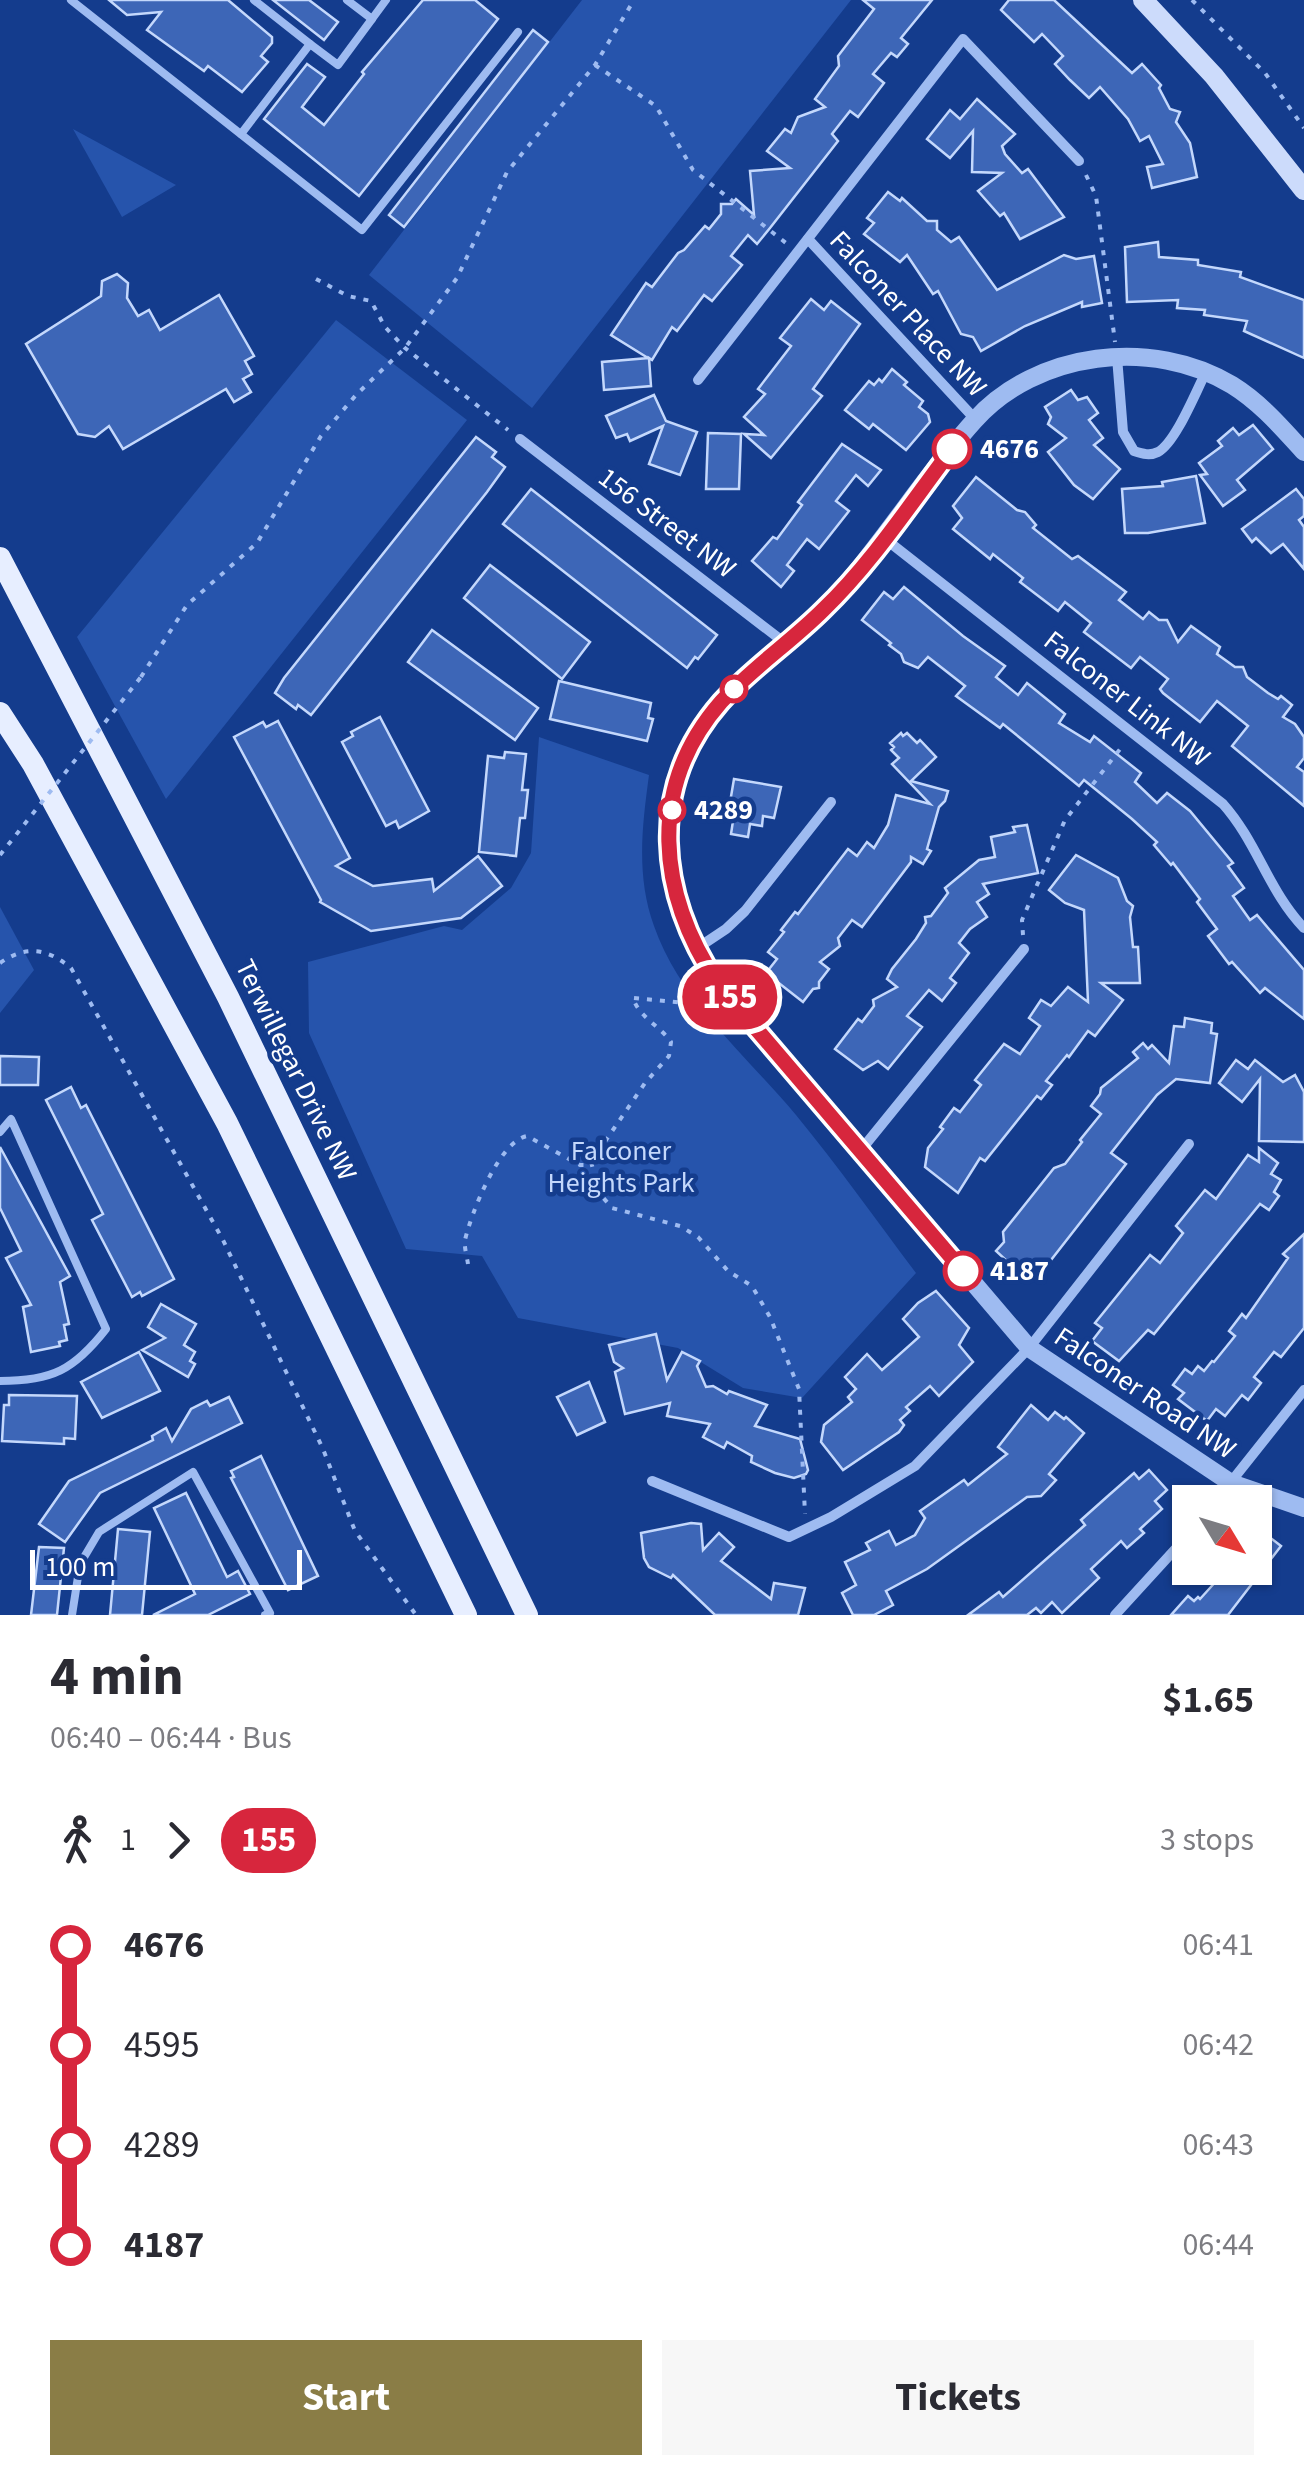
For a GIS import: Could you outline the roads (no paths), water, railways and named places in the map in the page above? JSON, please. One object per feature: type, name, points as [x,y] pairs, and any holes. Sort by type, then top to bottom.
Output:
[{"type":"main road","points":[[1144,0],[1214,76],[1304,190]]},
{"type":"main road","name":"Terwillegar Drive NW","points":[[0,558],[228,997],[527,1615]]},
{"type":"main road","points":[[0,713],[33,764],[228,1124],[466,1615]]},
{"type":"street","name":"Falconer Place NW","points":[[698,380],[963,39],[1079,161]]},
{"type":"street","name":"Falconer Place NW","points":[[808,239],[976,419]]},
{"type":"street","name":"Falconer Road NW","points":[[1304,452],[1250,398],[1206,372],[1163,360],[1117,356],[1074,363],[1041,375],[1008,394],[976,419],[824,609],[720,704],[683,763],[670,827],[669,858],[672,886],[696,950],[718,984],[1029,1348],[1230,1483],[1304,1508]]},
{"type":"street","points":[[1117,356],[1123,432],[1134,451],[1144,454],[1153,454],[1166,445],[1206,372]]},
{"type":"street","name":"156 Street NW","points":[[520,439],[786,643]]},
{"type":"street","name":"Falconer Link NW","points":[[884,538],[1224,804],[1239,822],[1281,901],[1304,928]]},
{"type":"street","points":[[696,950],[746,911],[832,802]]},
{"type":"street","points":[[862,1150],[1024,949]]},
{"type":"street","name":"Falconer Road NW","points":[[1029,1348],[1189,1144]]},
{"type":"street","points":[[652,1481],[789,1537],[831,1518],[914,1466],[1029,1348]]},
{"type":"street","name":"Falconer Road NW","points":[[1230,1483],[1304,1390]]},
{"type":"street","points":[[1116,1615],[1172,1553]]},
{"type":"lane","points":[[70,0],[362,230],[518,32]]},
{"type":"lane","points":[[254,0],[338,66],[386,0]]},
{"type":"lane","points":[[347,0],[372,20]]},
{"type":"lane","points":[[241,134],[310,44]]},
{"type":"lane","points":[[0,1132],[10,1118],[106,1329],[82,1360],[34,1380],[0,1381]]},
{"type":"lane","points":[[72,1615],[80,1564],[99,1532],[194,1472],[270,1613],[265,1615]]},
{"type":"place","name":"4676","points":[[952,449]]},
{"type":"place","name":"4289","points":[[672,810]]},
{"type":"place","name":"4187","points":[[963,1271]]},
{"type":"park label","name":"Falconer Heights Park","points":[[621,1167]]}]
